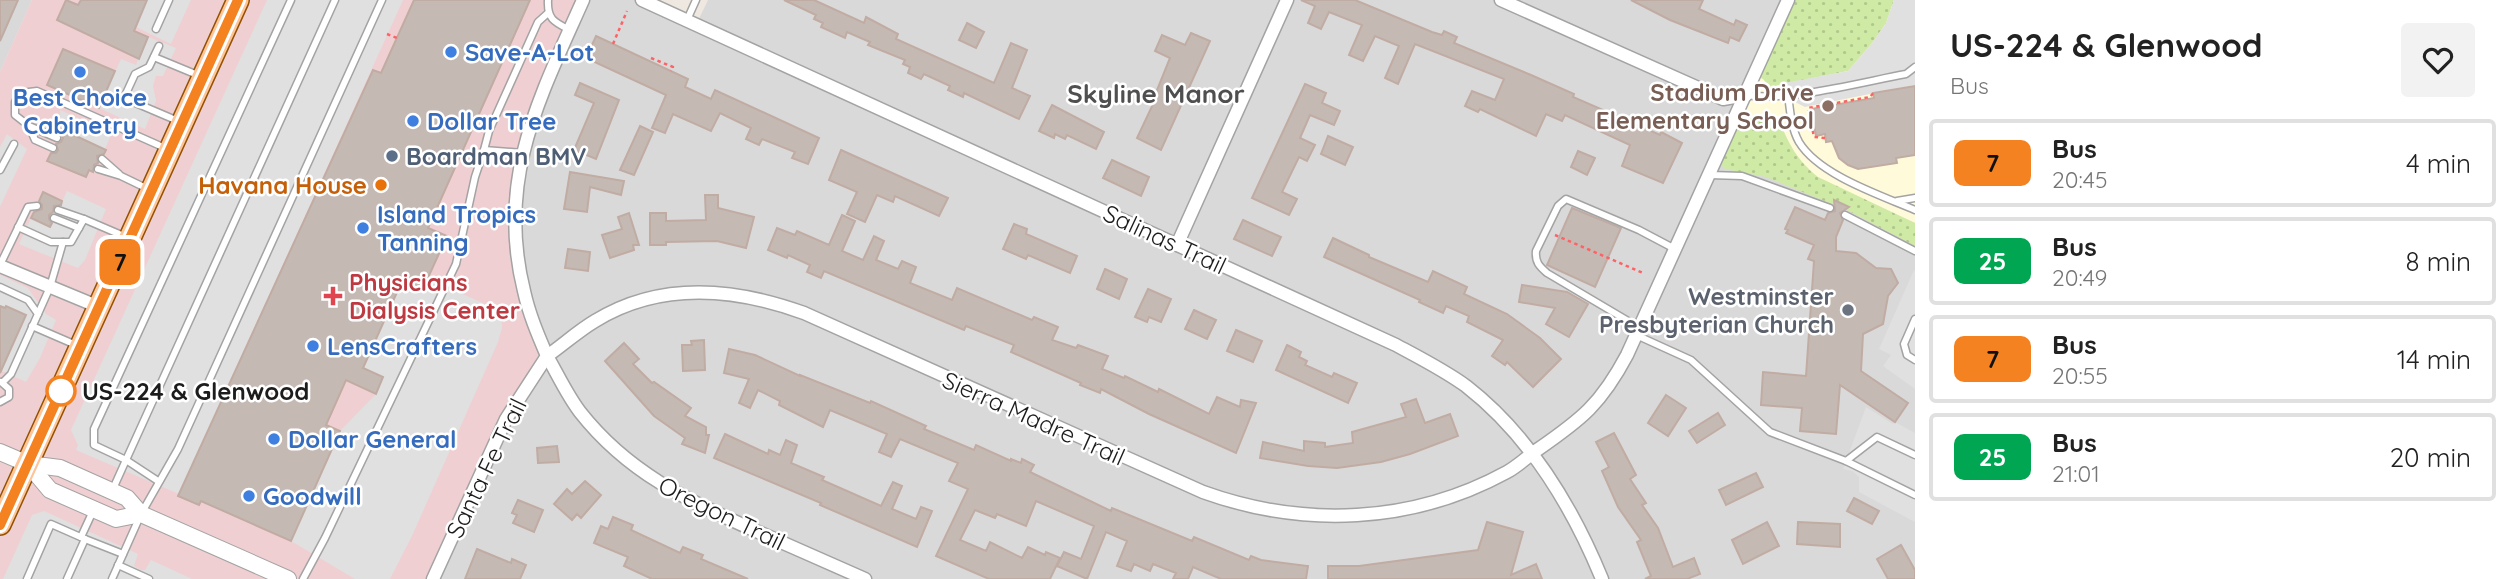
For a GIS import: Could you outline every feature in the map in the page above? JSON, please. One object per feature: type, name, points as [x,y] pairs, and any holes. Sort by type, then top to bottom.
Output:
[{"type":"main road","points":[[0,524],[238,0]]},
{"type":"street","points":[[547,356],[529,310],[519,270],[515,202],[523,153],[535,108],[583,0]]},
{"type":"street","name":"Salinas Trail","points":[[642,0],[1396,345],[1434,365],[1465,385],[1514,430],[1558,493],[1602,579]]},
{"type":"street","points":[[1177,245],[1287,0]]},
{"type":"street","points":[[1501,0],[1723,99],[1746,95]]},
{"type":"street","name":"Sierra Madre Trail","points":[[547,356],[594,321],[642,300],[695,291],[750,297],[804,313],[1203,492],[1250,508],[1297,515],[1362,516],[1422,506],[1453,496],[1509,471],[1582,418],[1603,396],[1638,331],[1788,0]]},
{"type":"street","points":[[0,265],[99,307]]},
{"type":"street","name":"Santa Fe Trail","points":[[433,579],[506,419],[547,356]]},
{"type":"street","name":"Oregon Trail","points":[[547,356],[578,410],[598,433],[636,468],[699,505],[865,579]]},
{"type":"street","points":[[0,452],[27,464],[60,468],[127,498],[141,514],[288,579]]},
{"type":"street","points":[[27,464],[50,490],[93,509],[116,519],[141,514]]},
{"type":"lane","points":[[156,29],[169,0]]},
{"type":"lane","points":[[158,481],[126,460],[94,445],[94,429],[291,0]]},
{"type":"lane","points":[[112,491],[335,0]]},
{"type":"lane","points":[[112,579],[141,514],[184,436],[382,0]]},
{"type":"lane","points":[[548,0],[548,13],[552,21],[570,30]]},
{"type":"lane","points":[[687,20],[696,0]]},
{"type":"lane","points":[[303,579],[456,264],[475,177],[489,131],[538,22],[548,13]]},
{"type":"lane","points":[[159,46],[149,67],[135,74],[124,98],[183,123]]},
{"type":"lane","points":[[154,57],[203,77]]},
{"type":"lane","points":[[1746,95],[1763,98],[1906,74],[1915,68]]},
{"type":"lane","points":[[57,138],[29,126],[15,115],[15,102],[21,93],[37,91],[170,150]]},
{"type":"lane","points":[[1788,94],[1794,131],[1811,157],[1833,173],[1915,211]]},
{"type":"lane","points":[[29,126],[35,140],[53,148]]},
{"type":"lane","points":[[0,170],[14,144]]},
{"type":"lane","points":[[484,150],[523,153]]},
{"type":"lane","points":[[102,159],[121,176]]},
{"type":"lane","points":[[98,169],[121,176],[152,191]]},
{"type":"lane","points":[[1708,175],[1742,176],[1830,208]]},
{"type":"lane","points":[[1895,201],[1915,198]]},
{"type":"lane","points":[[1675,249],[1639,230],[1566,199],[1558,206],[1536,251],[1535,259],[1539,266],[1566,285],[1638,331],[1691,360],[1770,432],[1846,461],[1915,495]]},
{"type":"lane","points":[[0,265],[28,207],[37,206]]},
{"type":"lane","points":[[58,210],[130,239]]},
{"type":"lane","points":[[1845,215],[1915,251]]},
{"type":"lane","points":[[54,218],[79,228]]},
{"type":"lane","points":[[18,228],[51,242],[71,242],[84,219]]},
{"type":"lane","points":[[0,402],[9,397],[9,389],[1,382],[11,374],[50,287],[63,242]]},
{"type":"lane","points":[[0,287],[28,300],[38,314]]},
{"type":"lane","points":[[1915,319],[1904,344],[1907,355],[1915,360]]},
{"type":"lane","points":[[32,326],[81,347]]},
{"type":"lane","points":[[1846,461],[1877,438],[1915,455]]},
{"type":"lane","points":[[67,579],[93,509]]},
{"type":"lane","points":[[27,579],[51,524],[123,554]]},
{"type":"lane","points":[[118,565],[149,579]]},
{"type":"path","points":[[613,44],[627,11]]},
{"type":"path","points":[[387,34],[397,38]]},
{"type":"path","points":[[651,58],[673,67],[671,71]]},
{"type":"path","points":[[1825,138],[1814,137],[1808,108],[1870,97],[1874,92],[1884,90]]},
{"type":"path","points":[[1546,230],[1643,273]]},
{"type":"shaded area","points":[[0,0],[32,0],[0,72]]},
{"type":"shaded area","points":[[32,0],[583,0],[535,108],[517,180],[519,270],[547,356],[515,403],[433,579],[0,579],[0,72]]},
{"type":"shaded area","points":[[147,0],[191,0],[171,44],[136,27]]},
{"type":"shaded area","points":[[267,0],[403,0],[179,494],[76,450],[78,445],[71,430]]},
{"type":"shaded area","points":[[583,0],[642,0],[696,25],[708,0],[1788,0],[1915,223],[1915,579],[433,579],[529,310],[515,227],[524,145]]},
{"type":"shaded area","name":"Stadium Drive Elementary School","points":[[1788,0],[1915,0],[1915,223],[1724,138]]},
{"type":"shaded area","points":[[1894,0],[1915,0],[1915,85],[1805,107],[1781,95],[1779,84],[1848,71],[1886,23]]},
{"type":"shaded area","points":[[148,37],[176,48],[163,76],[156,76],[153,86],[156,101],[145,129],[99,108],[121,59],[136,65]]},
{"type":"shaded area","points":[[60,110],[112,133],[105,149],[61,129]]},
{"type":"shaded area","points":[[7,134],[27,149],[0,207],[0,147]]},
{"type":"shaded area","points":[[67,191],[106,209],[85,260],[78,268],[19,244],[31,218],[50,227]]},
{"type":"shaded area","points":[[1914,270],[1915,389],[1883,366],[1891,355],[1879,349]]},
{"type":"shaded area","points":[[0,275],[28,288],[46,314],[56,320],[40,358],[26,382],[0,370],[26,315],[7,306],[0,306]]},
{"type":"shaded area","points":[[428,279],[501,311],[502,328],[412,536],[390,579],[355,579],[291,541],[340,431],[376,394],[383,378],[363,368],[402,281],[422,290]]},
{"type":"shaded area","points":[[1866,407],[1893,424],[1895,422],[1915,433],[1915,522],[1859,492],[1859,477],[1852,471],[1843,469]]},
{"type":"shaded area","points":[[44,511],[138,554],[134,566],[141,570],[145,570],[151,560],[192,579],[3,579],[32,515]]},
{"type":"green space","points":[[1788,0],[1894,0],[1886,23],[1848,71],[1770,87],[1755,75]]},
{"type":"green space","points":[[1766,115],[1779,119],[1794,151],[1818,177],[1915,223],[1915,246],[1834,201],[1832,204],[1766,177],[1725,169],[1715,159],[1736,116],[1746,119]]},
{"type":"building","points":[[0,0],[18,0],[0,41]]},
{"type":"building","points":[[66,0],[78,5],[81,0],[147,0],[134,31],[148,37],[139,59],[57,20]]},
{"type":"building","points":[[414,0],[530,0],[428,228],[447,236],[422,291],[402,281],[363,368],[383,377],[376,394],[346,380],[326,425],[340,431],[291,541],[201,501],[199,505],[178,496],[373,70],[381,73]]},
{"type":"building","points":[[784,0],[814,0],[864,23],[866,17],[898,34],[896,39],[994,83],[1011,43],[1027,50],[1012,88],[1030,96],[1019,119],[964,93],[963,97],[948,90],[950,86],[924,74],[921,79],[908,73],[910,67],[903,64],[905,60],[868,45],[870,42],[847,32],[845,38],[821,27],[823,23],[814,19],[816,15]]},
{"type":"building","points":[[1301,0],[1355,0],[1432,32],[1442,35],[1444,31],[1457,37],[1454,43],[1682,143],[1663,183],[1622,166],[1630,145],[1565,115],[1562,121],[1546,114],[1536,136],[1480,109],[1478,112],[1465,106],[1472,91],[1495,100],[1504,79],[1415,44],[1398,84],[1385,78],[1399,46],[1375,36],[1363,61],[1349,55],[1362,25],[1329,12],[1321,29],[1308,23],[1315,6]]},
{"type":"building","points":[[1631,0],[1703,0],[1699,9],[1734,25],[1736,20],[1747,25],[1739,41],[1730,37],[1728,43],[1670,20]]},
{"type":"building","points":[[967,23],[984,32],[976,48],[959,40]]},
{"type":"building","points":[[1191,33],[1210,41],[1161,150],[1137,138],[1155,100],[1170,58],[1155,51],[1162,35],[1185,45]]},
{"type":"building","points":[[596,36],[688,79],[685,87],[711,99],[715,90],[819,138],[808,164],[792,158],[795,152],[762,139],[759,145],[746,139],[751,128],[720,113],[711,131],[673,114],[665,133],[652,128],[666,95],[586,58]]},
{"type":"building","points":[[63,49],[115,71],[99,108],[47,85]]},
{"type":"building","points":[[580,83],[619,100],[596,159],[574,150],[594,103],[575,95]]},
{"type":"building","points":[[1305,84],[1326,93],[1322,103],[1340,111],[1334,125],[1310,115],[1300,138],[1315,145],[1307,161],[1299,157],[1282,192],[1297,199],[1289,215],[1252,198]]},
{"type":"building","points":[[1915,86],[1915,155],[1896,158],[1897,163],[1858,169],[1839,158],[1832,141],[1826,142],[1825,134],[1816,136],[1811,109],[1874,98],[1873,93]]},
{"type":"building","points":[[1052,105],[1104,132],[1096,149],[1067,135],[1065,139],[1055,134],[1054,138],[1039,131]]},
{"type":"building","points":[[640,126],[653,132],[634,175],[620,170]]},
{"type":"building","points":[[61,129],[106,150],[104,154],[97,156],[98,163],[94,165],[93,172],[89,170],[86,177],[47,161],[51,153],[58,150],[56,144],[63,138],[59,133]]},
{"type":"building","points":[[1328,136],[1353,147],[1345,165],[1321,154]]},
{"type":"building","points":[[841,150],[948,198],[939,216],[895,196],[893,202],[877,195],[865,222],[847,214],[857,192],[829,180]]},
{"type":"building","points":[[1578,151],[1595,158],[1587,175],[1571,167]]},
{"type":"building","points":[[1112,160],[1149,177],[1141,196],[1103,178]]},
{"type":"building","points":[[570,172],[624,181],[621,195],[590,187],[587,212],[564,209]]},
{"type":"building","points":[[43,192],[62,201],[61,205],[54,206],[49,215],[52,223],[50,227],[31,218],[34,212],[42,209],[39,201]]},
{"type":"building","points":[[705,195],[718,195],[718,208],[754,217],[746,248],[717,241],[650,245],[650,213],[666,213],[666,221],[706,220]]},
{"type":"building","name":"Westminster Presbyterian Church","points":[[1834,200],[1849,207],[1840,213],[1843,220],[1836,237],[1836,251],[1856,253],[1876,268],[1891,269],[1898,283],[1888,296],[1883,324],[1863,334],[1861,371],[1908,403],[1895,422],[1840,385],[1836,434],[1800,431],[1802,408],[1761,405],[1763,372],[1806,376],[1814,261],[1808,259],[1814,245],[1786,233],[1788,230],[1785,229],[1795,207],[1825,220],[1828,213],[1835,211]]},
{"type":"building","points":[[1572,208],[1621,228],[1595,287],[1547,265]]},
{"type":"building","points":[[629,213],[639,245],[633,245],[634,250],[610,258],[602,235],[622,229],[618,217]]},
{"type":"building","points":[[842,215],[855,221],[842,251],[863,260],[874,236],[884,241],[876,260],[898,269],[902,261],[916,267],[910,283],[952,300],[957,288],[1032,320],[1034,317],[1058,327],[1052,340],[1076,348],[1078,345],[1108,356],[1102,369],[1124,378],[1125,376],[1158,392],[1159,389],[1209,414],[1217,397],[1240,407],[1241,400],[1256,403],[1236,453],[1101,389],[1100,393],[1080,385],[1081,383],[1011,352],[1014,345],[966,326],[964,330],[824,271],[821,278],[807,272],[810,265],[768,250],[777,228],[795,235],[797,231],[829,245]]},
{"type":"building","points":[[1243,220],[1281,237],[1272,256],[1234,239]]},
{"type":"building","points":[[1014,224],[1027,229],[1026,234],[1077,256],[1070,273],[1028,255],[1026,259],[1003,249]]},
{"type":"building","points":[[1333,238],[1369,257],[1428,282],[1433,271],[1467,287],[1464,294],[1507,314],[1540,338],[1561,359],[1533,387],[1507,362],[1505,365],[1492,356],[1503,340],[1467,322],[1469,316],[1446,306],[1443,313],[1324,257]]},
{"type":"building","points":[[568,249],[590,252],[588,271],[565,268]]},
{"type":"building","points":[[1105,269],[1127,279],[1119,299],[1097,289]]},
{"type":"building","points":[[1522,285],[1567,292],[1588,304],[1569,337],[1546,324],[1555,308],[1519,302]]},
{"type":"building","points":[[1148,289],[1171,299],[1161,322],[1149,317],[1147,322],[1135,317]]},
{"type":"building","points":[[0,306],[26,315],[0,373]]},
{"type":"building","points":[[1194,310],[1216,320],[1207,339],[1185,329]]},
{"type":"building","points":[[1236,330],[1262,341],[1253,362],[1227,351]]},
{"type":"building","points":[[704,340],[705,370],[683,371],[682,345],[692,345],[691,341]]},
{"type":"building","points":[[624,343],[639,359],[633,364],[652,383],[691,408],[685,416],[706,427],[706,435],[709,435],[705,453],[682,444],[685,438],[654,416],[605,361]]},
{"type":"building","points":[[1287,345],[1301,352],[1299,357],[1307,361],[1305,365],[1332,377],[1334,373],[1357,383],[1348,403],[1276,370]]},
{"type":"building","points":[[729,349],[755,355],[800,376],[870,403],[871,401],[926,426],[924,429],[974,450],[976,445],[1011,461],[1021,463],[1022,459],[1034,465],[1030,472],[1111,511],[1112,508],[1192,541],[1194,537],[1249,560],[1251,556],[1261,560],[1308,566],[1306,579],[1221,579],[1193,567],[1188,579],[1173,579],[1176,573],[1153,564],[1150,571],[1134,564],[1131,571],[1117,566],[1127,541],[1106,532],[1087,579],[1057,566],[1064,552],[1081,559],[1094,526],[1036,501],[1026,526],[997,514],[995,518],[975,510],[960,540],[986,551],[990,542],[1022,558],[1028,547],[1060,558],[1050,579],[989,579],[936,556],[968,489],[949,481],[958,463],[900,439],[891,457],[879,452],[887,434],[830,410],[823,427],[779,405],[780,401],[758,390],[750,408],[739,403],[749,379],[724,373]]},
{"type":"building","points":[[1666,395],[1686,408],[1668,436],[1648,423]]},
{"type":"building","points":[[1416,399],[1425,423],[1450,414],[1458,436],[1381,462],[1337,468],[1260,458],[1263,442],[1304,451],[1304,441],[1325,443],[1325,447],[1353,443],[1352,432],[1406,417],[1401,404]]},
{"type":"building","points":[[1718,413],[1725,425],[1697,443],[1689,431]]},
{"type":"building","points":[[1614,433],[1636,475],[1630,479],[1646,503],[1642,505],[1658,528],[1673,567],[1694,558],[1700,574],[1687,579],[1645,579],[1651,576],[1637,542],[1641,540],[1618,507],[1602,471],[1609,467],[1596,442]]},
{"type":"building","points":[[725,434],[768,454],[769,450],[780,455],[786,440],[797,445],[791,463],[881,506],[893,482],[902,486],[892,509],[916,519],[921,507],[932,511],[917,547],[714,458]]},
{"type":"building","points":[[557,446],[559,462],[538,463],[537,448]]},
{"type":"building","points":[[1756,473],[1763,487],[1726,505],[1719,490]]},
{"type":"building","points":[[585,481],[601,495],[581,518],[577,514],[572,520],[554,504],[567,489],[572,494]]},
{"type":"building","points":[[1854,498],[1879,511],[1872,524],[1847,511]]},
{"type":"building","points":[[518,500],[543,510],[534,532],[513,523],[517,515],[512,513]]},
{"type":"building","points":[[613,517],[633,525],[631,530],[680,553],[683,547],[703,555],[701,559],[748,579],[652,579],[624,566],[628,557],[594,543],[601,526],[608,529]]},
{"type":"building","points":[[1487,522],[1523,532],[1511,575],[1536,564],[1542,579],[1328,579],[1328,566],[1359,566],[1478,550]]},
{"type":"building","points":[[1767,522],[1779,546],[1743,564],[1732,540]]},
{"type":"building","points":[[1798,522],[1840,524],[1840,547],[1797,544]]},
{"type":"building","points":[[1901,545],[1915,570],[1915,579],[1888,579],[1877,559]]},
{"type":"building","points":[[477,549],[511,563],[512,559],[526,565],[520,579],[465,579]]},
{"type":"bus line","name":"7","points":[[0,525],[238,0]]},
{"type":"place","name":"Save-A-Lot","points":[[451,52]]},
{"type":"place","name":"Best Choice Cabinetry","points":[[80,72]]},
{"type":"place","name":"Stadium Drive Elementary School","points":[[1828,106]]},
{"type":"place","name":"Dollar Tree","points":[[413,121]]},
{"type":"place","name":"Boardman BMV","points":[[392,156]]},
{"type":"place","name":"Havana House","points":[[381,185]]},
{"type":"place","name":"Island Tropics Tanning","points":[[363,228]]},
{"type":"place","name":"Physicians Dialysis Center","points":[[333,296]]},
{"type":"place","name":"Westminster Presbyterian Church","points":[[1848,310]]},
{"type":"place","name":"LensCrafters","points":[[313,346]]},
{"type":"place","name":"US-224 & Glenwood","points":[[61,391]]},
{"type":"place","name":"Dollar General","points":[[274,439]]},
{"type":"place","name":"Goodwill","points":[[249,496]]},
{"type":"district","name":"Skyline Manor","points":[[1156,93]]}]
